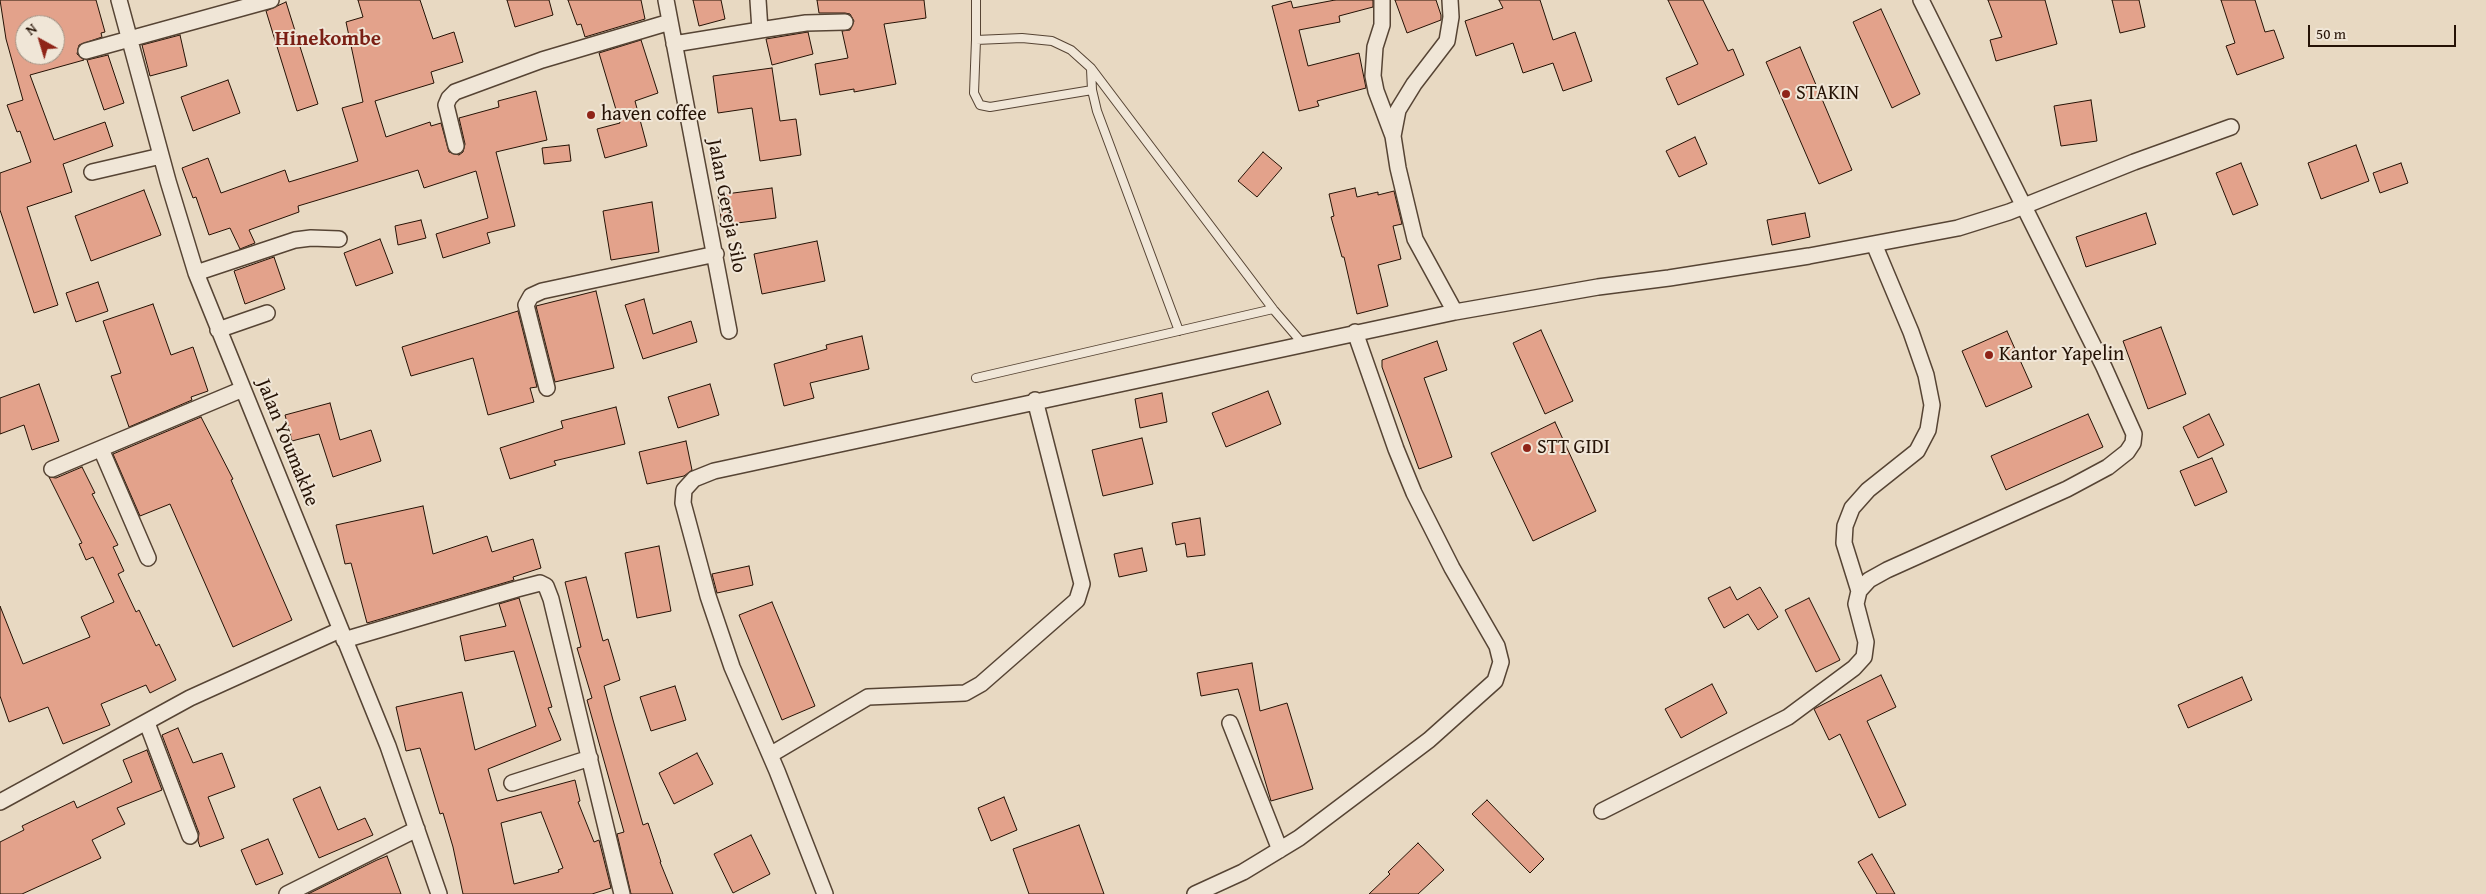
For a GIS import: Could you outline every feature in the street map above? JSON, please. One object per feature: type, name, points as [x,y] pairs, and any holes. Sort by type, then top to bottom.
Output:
[{"type":"street","name":"Jalan Youmakhe","points":[[119,0],[161,156],[196,273],[388,746],[438,894]]},
{"type":"street","points":[[86,51],[271,0]]},
{"type":"street","name":"Jalan Gereja Silo","points":[[666,0],[730,331]]},
{"type":"street","points":[[758,0],[760,30]]},
{"type":"street","points":[[1382,0],[1382,24],[1375,48],[1373,76],[1376,91],[1393,136],[1398,168],[1415,239],[1455,312]]},
{"type":"street","points":[[1393,136],[1398,110],[1414,84],[1447,41],[1451,17],[1450,0]]},
{"type":"street","points":[[1602,811],[1788,718],[1854,668],[1864,657],[1866,642],[1856,604],[1859,591],[1869,580],[1886,570],[2058,493],[2108,467],[2126,452],[2133,443],[2134,434],[2125,412],[2025,206],[1921,0]]},
{"type":"street","points":[[456,146],[446,105],[448,98],[455,92],[542,60],[670,22]]},
{"type":"street","points":[[674,44],[806,23],[845,22]]},
{"type":"street","points":[[825,894],[770,755],[732,667],[708,596],[683,503],[684,490],[694,479],[714,471],[1035,400],[1455,312],[1598,287],[1669,278],[1874,244],[1958,228],[2025,206],[2134,162],[2231,127]]},
{"type":"street","points":[[92,172],[161,156]]},
{"type":"street","points":[[196,273],[295,240],[311,238],[339,240]]},
{"type":"street","points":[[1859,591],[1844,543],[1845,526],[1852,508],[1868,490],[1917,451],[1928,430],[1932,405],[1926,375],[1911,332],[1874,244]]},
{"type":"street","points":[[547,388],[526,305],[531,296],[542,291],[716,254]]},
{"type":"street","points":[[218,330],[267,313]]},
{"type":"street","points":[[1195,894],[1243,872],[1299,838],[1429,740],[1495,681],[1501,662],[1496,646],[1452,568],[1414,493],[1396,449],[1355,332]]},
{"type":"street","points":[[52,469],[243,389]]},
{"type":"street","points":[[770,755],[868,697],[965,693],[981,684],[1077,600],[1082,584],[1035,400]]},
{"type":"street","points":[[101,449],[148,558]]},
{"type":"street","points":[[0,802],[233,677],[342,635],[540,583],[546,586],[551,599],[622,894]]},
{"type":"street","points":[[147,723],[190,836]]},
{"type":"street","points":[[1230,723],[1280,850]]},
{"type":"street","points":[[512,783],[590,758]]},
{"type":"street","points":[[287,894],[417,829]]},
{"type":"lane","points":[[976,0],[974,93],[980,105],[990,107],[1092,90]]},
{"type":"lane","points":[[976,40],[1022,38],[1052,40],[1071,50],[1091,68],[1273,309],[1308,343]]},
{"type":"lane","points":[[1091,68],[1092,90],[1097,111],[1179,331]]},
{"type":"lane","points":[[976,378],[1273,309]]},
{"type":"building","points":[[0,0],[96,0],[105,32],[101,33],[102,37],[79,45],[77,54],[84,60],[30,75],[54,140],[105,122],[113,146],[63,164],[72,192],[27,207],[58,305],[34,313],[0,210],[0,173],[31,162],[20,131],[17,132],[7,105],[23,100],[6,39]]},
{"type":"building","points":[[358,0],[420,0],[433,39],[454,32],[463,62],[431,72],[434,83],[375,101],[386,137],[430,122],[431,126],[441,123],[449,152],[459,155],[463,152],[465,144],[459,118],[499,107],[498,101],[536,91],[547,140],[496,152],[515,226],[487,233],[490,243],[443,258],[436,234],[488,218],[476,171],[424,188],[418,170],[298,206],[299,212],[249,230],[255,243],[240,249],[230,228],[209,235],[196,197],[193,198],[182,168],[208,158],[221,193],[285,170],[289,182],[358,161],[342,108],[363,102],[346,22],[363,17]]},
{"type":"building","points":[[507,0],[549,0],[553,15],[515,27]]},
{"type":"building","points":[[568,0],[641,0],[645,19],[585,37],[581,24],[577,25]]},
{"type":"building","points":[[693,0],[721,0],[725,19],[699,26]]},
{"type":"building","points":[[817,0],[924,0],[926,18],[884,24],[896,84],[854,92],[854,89],[820,95],[815,64],[848,58],[842,31],[850,30],[854,21],[850,14],[819,13]]},
{"type":"building","points":[[1335,0],[1373,0],[1373,7],[1339,16],[1340,22],[1299,30],[1308,66],[1359,53],[1366,88],[1317,101],[1319,106],[1299,111],[1272,6],[1291,1],[1293,8]]},
{"type":"building","points":[[1395,0],[1436,0],[1441,20],[1407,33]]},
{"type":"building","points":[[1499,0],[1540,0],[1553,40],[1575,32],[1592,81],[1563,91],[1553,63],[1523,73],[1513,43],[1476,56],[1465,21],[1503,8]]},
{"type":"building","points":[[1668,0],[1703,0],[1728,51],[1733,49],[1744,75],[1678,105],[1666,78],[1698,64]]},
{"type":"building","points":[[1988,0],[2045,0],[2057,44],[1996,61],[1990,40],[2002,37]]},
{"type":"building","points":[[2112,0],[2139,0],[2145,27],[2120,33]]},
{"type":"building","points":[[2221,0],[2255,0],[2265,32],[2274,30],[2284,58],[2237,75],[2226,46],[2235,43]]},
{"type":"building","points":[[286,2],[318,104],[297,111],[266,11]]},
{"type":"building","points":[[1881,9],[1920,94],[1892,108],[1853,22]]},
{"type":"building","points":[[808,32],[813,54],[772,65],[766,39]]},
{"type":"building","points":[[180,35],[187,66],[150,76],[142,45]]},
{"type":"building","points":[[641,40],[658,93],[635,101],[647,146],[605,158],[597,129],[620,123],[599,53]]},
{"type":"building","points":[[1800,47],[1852,170],[1819,184],[1766,62]]},
{"type":"building","points":[[108,55],[124,103],[104,110],[87,60]]},
{"type":"building","points":[[772,68],[780,121],[796,119],[801,155],[760,161],[752,108],[718,113],[713,76]]},
{"type":"building","points":[[228,80],[240,113],[193,131],[181,97]]},
{"type":"building","points":[[2091,100],[2097,141],[2061,146],[2054,106]]},
{"type":"building","points":[[1695,137],[1707,164],[1679,177],[1666,151]]},
{"type":"building","points":[[569,145],[571,161],[544,164],[542,148]]},
{"type":"building","points":[[2356,145],[2369,181],[2321,199],[2308,163]]},
{"type":"building","points":[[1263,152],[1282,168],[1257,197],[1238,181]]},
{"type":"building","points":[[2241,163],[2258,205],[2233,215],[2216,173]]},
{"type":"building","points":[[2401,163],[2408,183],[2380,193],[2373,173]]},
{"type":"building","points":[[772,188],[776,218],[722,225],[718,195]]},
{"type":"building","points":[[1355,188],[1357,197],[1378,192],[1378,195],[1394,191],[1402,224],[1393,226],[1401,259],[1378,265],[1388,306],[1357,314],[1344,257],[1342,257],[1331,217],[1334,216],[1329,194]]},
{"type":"building","points":[[144,190],[161,235],[91,261],[75,216]]},
{"type":"building","points":[[652,202],[659,252],[611,260],[603,211]]},
{"type":"building","points":[[1805,213],[1810,237],[1772,245],[1767,220]]},
{"type":"building","points":[[2146,213],[2156,244],[2086,267],[2076,237]]},
{"type":"building","points":[[421,220],[426,238],[398,245],[395,226]]},
{"type":"building","points":[[380,239],[393,273],[356,286],[344,253]]},
{"type":"building","points":[[817,241],[825,281],[762,294],[754,254]]},
{"type":"building","points":[[274,257],[285,289],[245,304],[234,271]]},
{"type":"building","points":[[98,282],[108,311],[76,322],[66,293]]},
{"type":"building","points":[[596,291],[614,368],[555,382],[536,306]]},
{"type":"building","points":[[644,299],[653,334],[691,321],[697,342],[643,359],[625,305]]},
{"type":"building","points":[[153,304],[171,355],[193,347],[208,391],[191,397],[192,400],[129,427],[111,376],[121,373],[103,321]]},
{"type":"building","points":[[518,311],[537,387],[530,388],[534,402],[488,415],[473,358],[411,376],[402,347]]},
{"type":"building","points":[[2161,327],[2186,394],[2148,409],[2123,341]]},
{"type":"building","points":[[1541,330],[1573,401],[1545,414],[1513,343]]},
{"type":"building","points":[[2007,331],[2032,387],[1986,407],[1962,351]]},
{"type":"building","points":[[862,336],[869,369],[810,383],[814,398],[784,406],[774,364],[827,349],[826,345]]},
{"type":"building","points":[[1437,341],[1447,370],[1424,378],[1452,457],[1419,469],[1382,367],[1382,360]]},
{"type":"building","points":[[39,384],[59,441],[32,450],[24,425],[0,434],[0,398]]},
{"type":"building","points":[[710,384],[719,415],[678,428],[668,397]]},
{"type":"building","points":[[1268,391],[1281,424],[1226,447],[1212,413]]},
{"type":"building","points":[[1162,393],[1167,422],[1140,428],[1135,399]]},
{"type":"building","points":[[330,403],[340,440],[371,430],[381,461],[333,477],[319,434],[292,441],[285,415]]},
{"type":"building","points":[[616,407],[625,444],[554,461],[556,465],[510,479],[500,448],[563,428],[561,421]]},
{"type":"building","points":[[2088,414],[2103,447],[2006,490],[1991,456]]},
{"type":"building","points":[[2209,414],[2224,445],[2198,458],[2183,427]]},
{"type":"building","points":[[201,417],[233,479],[231,480],[292,620],[233,647],[170,504],[140,516],[113,454]]},
{"type":"building","points":[[1555,422],[1596,511],[1533,541],[1491,453]]},
{"type":"building","points":[[1142,438],[1153,484],[1103,496],[1092,450]]},
{"type":"building","points":[[686,441],[692,470],[684,476],[647,484],[639,452]]},
{"type":"building","points":[[2212,458],[2227,492],[2195,506],[2180,471]]},
{"type":"building","points":[[82,467],[95,493],[92,494],[118,545],[113,547],[124,571],[118,574],[136,612],[139,610],[156,646],[159,644],[176,680],[150,693],[146,685],[101,704],[110,725],[63,744],[48,707],[9,722],[0,696],[0,606],[23,664],[90,637],[81,617],[114,602],[93,557],[86,560],[79,544],[82,543],[49,477],[56,478]]},
{"type":"building","points":[[423,506],[433,554],[487,536],[492,552],[533,539],[541,568],[513,577],[514,580],[367,623],[351,563],[345,564],[336,525]]},
{"type":"building","points":[[1200,518],[1205,555],[1187,557],[1185,543],[1176,545],[1172,523]]},
{"type":"building","points":[[659,546],[671,611],[637,618],[625,553]]},
{"type":"building","points":[[1142,548],[1147,571],[1119,577],[1114,554]]},
{"type":"building","points":[[749,566],[753,585],[717,593],[712,574]]},
{"type":"building","points":[[586,577],[603,641],[608,639],[620,680],[604,686],[613,720],[643,825],[648,823],[660,862],[673,894],[631,894],[617,834],[624,832],[587,700],[592,698],[577,648],[581,647],[565,582]]},
{"type":"building","points":[[1730,587],[1737,600],[1760,587],[1778,617],[1758,630],[1748,614],[1724,628],[1708,598]]},
{"type":"building","points":[[519,598],[552,707],[548,708],[561,740],[488,769],[497,801],[575,780],[580,801],[578,802],[594,842],[599,840],[611,888],[592,894],[463,894],[453,847],[443,813],[440,814],[420,748],[406,751],[396,707],[462,692],[475,750],[536,726],[514,651],[465,661],[460,636],[506,626],[499,604]],"holes":[[[541,812],[563,868],[558,870],[559,872],[514,884],[501,823]]]},
{"type":"building","points":[[1809,598],[1840,660],[1816,672],[1785,610]]},
{"type":"building","points":[[772,602],[815,706],[782,720],[739,615]]},
{"type":"building","points":[[1252,663],[1260,711],[1287,703],[1313,789],[1271,801],[1238,689],[1201,696],[1197,673]]},
{"type":"building","points":[[1881,675],[1896,707],[1867,721],[1906,805],[1879,818],[1840,734],[1829,740],[1814,709]]},
{"type":"building","points":[[2242,677],[2252,700],[2188,728],[2178,705]]},
{"type":"building","points":[[1712,684],[1727,713],[1681,738],[1665,709]]},
{"type":"building","points":[[675,686],[686,720],[651,731],[640,697]]},
{"type":"building","points":[[178,728],[193,763],[222,753],[235,787],[208,797],[224,838],[200,847],[198,841],[199,833],[162,735]]},
{"type":"building","points":[[147,750],[162,790],[117,808],[125,824],[92,840],[101,858],[22,894],[0,894],[0,842],[24,830],[22,826],[74,801],[77,808],[132,782],[123,760]]},
{"type":"building","points":[[697,753],[713,784],[674,804],[659,773]]},
{"type":"building","points":[[320,787],[338,830],[365,818],[373,835],[319,858],[293,799]]},
{"type":"building","points":[[1004,797],[1017,830],[991,841],[978,808]]},
{"type":"building","points":[[1487,800],[1544,859],[1530,873],[1472,814]]},
{"type":"building","points":[[1079,825],[1104,894],[1029,894],[1013,849]]},
{"type":"building","points":[[751,835],[770,874],[733,893],[714,854]]},
{"type":"building","points":[[268,839],[283,874],[256,885],[241,850]]},
{"type":"building","points":[[1418,843],[1444,870],[1418,894],[1369,894],[1390,874],[1388,872]]},
{"type":"building","points":[[1872,854],[1895,894],[1877,894],[1858,862]]},
{"type":"building","points":[[387,856],[401,894],[308,894],[377,860]]},
{"type":"place","name":"STAKIN","points":[[1786,94]]},
{"type":"place","name":"haven coffee","points":[[591,115]]},
{"type":"place","name":"Kantor Yapelin","points":[[1989,355]]},
{"type":"place","name":"STT GIDI","points":[[1527,448]]},
{"type":"district","name":"Hinekombe","points":[[328,40]]}]
